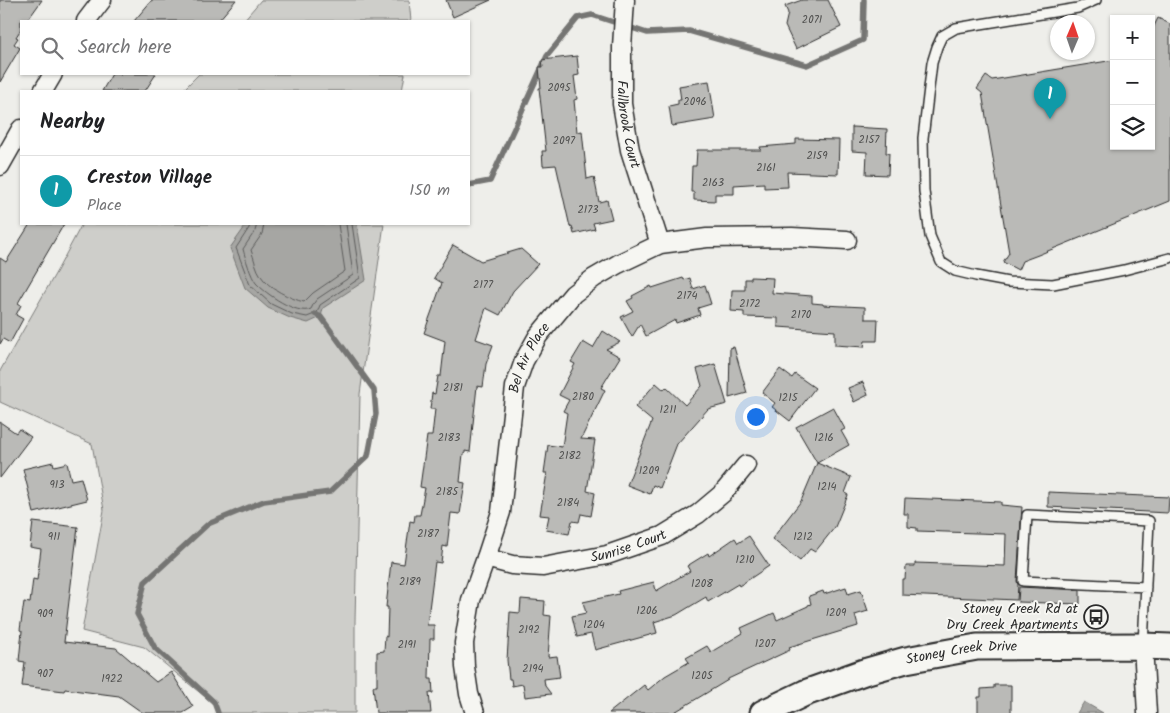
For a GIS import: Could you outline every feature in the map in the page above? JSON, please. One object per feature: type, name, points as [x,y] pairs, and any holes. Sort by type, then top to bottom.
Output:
[{"type":"street","points":[[87,20],[102,0]]},
{"type":"street","name":"Fallbrook Court","points":[[625,0],[622,47],[622,104],[630,150],[660,244]]},
{"type":"street","points":[[44,90],[52,75]]},
{"type":"street","points":[[0,166],[20,131]]},
{"type":"street","name":"Bel Air Place","points":[[476,713],[469,694],[465,667],[464,643],[471,600],[501,512],[515,387],[524,360],[538,336],[573,294],[594,278],[660,244],[708,238],[792,237],[847,240]]},
{"type":"street","name":"Sunrise Court","points":[[486,558],[512,565],[543,566],[607,555],[662,536],[698,514],[723,493],[746,465]]},
{"type":"street","points":[[1142,646],[1147,713]]},
{"type":"street","name":"Stoney Creek Drive","points":[[763,713],[805,693],[864,672],[914,658],[977,647],[1170,647]]},
{"type":"lane","points":[[1096,0],[1078,8],[956,28],[942,36],[932,63],[923,138],[924,191],[930,236],[941,262],[955,271],[1008,282],[1053,284],[1124,270],[1170,258]]},
{"type":"lane","points":[[1142,646],[1146,587],[1149,521],[1027,515],[1024,581],[1146,587]]},
{"type":"shaded area","points":[[261,0],[409,0],[411,20],[244,20]]},
{"type":"shaded area","points":[[198,75],[405,75],[402,90],[183,90]]},
{"type":"shaded area","points":[[81,225],[384,225],[360,394],[355,713],[216,713],[215,705],[144,647],[82,631],[104,510],[92,444],[0,402],[0,371]]},
{"type":"water","points":[[246,225],[357,225],[366,280],[323,308],[321,317],[308,323],[290,318],[268,308],[245,288],[230,248]]},
{"type":"water","points":[[1084,702],[1103,713],[1077,713]]},
{"type":"building","points":[[0,0],[42,0],[28,20],[20,20],[20,31],[14,44],[20,48],[0,82]]},
{"type":"building","points":[[152,0],[236,0],[219,20],[135,20]]},
{"type":"building","points":[[446,0],[491,0],[453,17]]},
{"type":"building","points":[[802,0],[828,0],[841,27],[796,49],[785,26],[788,13],[785,6]]},
{"type":"building","points":[[1158,18],[1170,24],[1170,201],[1022,261],[1018,270],[1003,262],[1009,253],[982,93],[977,89],[986,76],[992,80],[1110,61],[1110,150],[1155,150],[1155,24]]},
{"type":"building","points":[[577,56],[579,75],[574,76],[577,99],[574,100],[577,132],[582,131],[587,179],[594,177],[599,202],[607,200],[612,219],[593,223],[595,229],[574,234],[572,226],[570,227],[556,165],[543,166],[542,151],[546,151],[539,88],[541,88],[539,67],[543,67],[542,60]]},
{"type":"building","points":[[111,75],[155,75],[146,90],[103,90]]},
{"type":"building","points":[[709,81],[715,119],[672,126],[669,106],[678,104],[678,100],[681,100],[679,86]]},
{"type":"building","points":[[852,127],[887,129],[886,153],[889,153],[888,175],[866,174],[867,152],[852,151]]},
{"type":"building","points":[[796,139],[839,140],[838,174],[787,172],[788,187],[764,188],[764,183],[734,185],[734,194],[715,194],[715,201],[694,200],[694,192],[691,192],[692,166],[696,166],[697,150],[761,150],[760,147],[796,144]]},
{"type":"building","points":[[29,225],[63,225],[18,303],[21,305],[16,315],[23,319],[10,343],[3,339],[0,344],[0,258],[6,262]]},
{"type":"building","points":[[453,245],[481,261],[521,249],[538,264],[513,291],[500,315],[486,308],[476,339],[493,345],[486,364],[483,387],[477,386],[470,452],[465,451],[465,454],[463,454],[460,482],[465,483],[460,514],[451,513],[447,547],[443,546],[441,563],[435,562],[427,625],[434,625],[434,639],[430,639],[429,679],[432,679],[433,693],[429,693],[431,713],[376,713],[373,686],[377,686],[377,652],[384,651],[385,636],[387,637],[388,607],[386,607],[391,562],[404,564],[410,521],[414,522],[415,515],[420,515],[425,488],[420,487],[427,436],[432,436],[435,409],[430,409],[432,393],[435,394],[438,376],[441,376],[445,341],[424,333],[442,283],[434,278]]},
{"type":"building","points":[[751,277],[773,278],[772,293],[812,296],[812,303],[823,305],[865,307],[865,319],[878,319],[877,341],[865,341],[864,347],[835,345],[835,331],[778,327],[778,318],[744,317],[744,312],[731,311],[732,290],[745,290],[745,279],[751,279]]},
{"type":"building","points":[[683,278],[684,280],[690,278],[693,289],[705,285],[711,304],[698,308],[700,315],[676,323],[675,320],[646,336],[640,324],[632,337],[621,317],[633,311],[627,301],[633,298],[632,296],[651,286],[652,288]]},
{"type":"building","points":[[603,331],[620,342],[606,349],[620,357],[601,388],[605,390],[581,439],[595,440],[587,491],[595,493],[591,516],[581,514],[579,522],[572,521],[569,534],[546,530],[549,516],[540,515],[547,473],[544,473],[548,445],[562,447],[567,413],[563,411],[569,400],[559,395],[575,364],[571,362],[583,342],[593,348]]},
{"type":"building","points":[[734,347],[747,393],[729,398],[730,348]]},
{"type":"building","points":[[715,364],[727,404],[708,409],[677,444],[660,488],[653,485],[650,494],[627,485],[652,421],[635,407],[656,383],[664,390],[666,387],[685,405],[702,386],[697,369]]},
{"type":"building","points":[[780,369],[792,378],[795,374],[815,388],[790,421],[772,407],[775,403],[762,393]]},
{"type":"building","points":[[863,382],[868,395],[854,402],[848,388]]},
{"type":"building","points":[[833,407],[845,429],[841,431],[849,445],[817,463],[796,427]]},
{"type":"building","points":[[0,422],[16,433],[19,429],[31,437],[0,478]]},
{"type":"building","points":[[53,462],[54,466],[67,463],[71,480],[81,478],[87,500],[34,513],[23,469]]},
{"type":"building","points":[[817,463],[851,477],[845,493],[848,495],[835,527],[815,552],[810,549],[800,561],[772,539],[801,501]]},
{"type":"building","points":[[1048,492],[1169,497],[1168,513],[1048,507]]},
{"type":"building","points":[[905,498],[1001,502],[1001,505],[1022,507],[1017,600],[902,595],[902,579],[905,579],[906,566],[915,566],[915,563],[1005,566],[1006,534],[917,531],[917,528],[908,527],[908,514],[904,514]]},
{"type":"building","points":[[33,522],[78,527],[64,642],[116,648],[156,682],[171,672],[193,707],[183,713],[143,713],[119,696],[22,686],[25,662],[19,661],[22,631],[20,630],[24,602],[30,603],[33,579],[37,580],[41,549],[30,547]]},
{"type":"building","points":[[749,536],[769,566],[739,586],[738,584],[708,602],[706,597],[676,615],[654,622],[657,633],[595,650],[591,634],[577,637],[572,616],[586,613],[583,602],[619,594],[618,591],[654,582],[656,591],[690,571],[687,566],[708,553],[709,556],[735,538],[738,543]]},
{"type":"building","points":[[846,587],[848,594],[861,590],[868,611],[855,615],[858,626],[789,647],[790,650],[728,679],[673,713],[609,713],[644,685],[648,690],[665,676],[689,662],[686,658],[707,646],[711,652],[743,633],[741,628],[774,613],[777,620],[811,604],[809,596],[823,591],[824,594]]},
{"type":"building","points":[[1019,587],[1080,590],[1080,604],[1018,602]]},
{"type":"building","points":[[521,599],[545,601],[544,615],[551,616],[548,657],[557,656],[560,677],[544,679],[545,686],[551,694],[525,697],[523,684],[512,686],[511,679],[509,679],[507,660],[510,612],[520,613]]},
{"type":"building","points":[[994,685],[1011,685],[1011,713],[978,713],[978,697],[981,697],[981,689],[994,688]]},
{"type":"waterway","points":[[470,185],[490,181],[547,56],[578,18],[592,15],[647,33],[689,31],[807,65],[863,40],[864,0]]},
{"type":"waterway","points":[[218,713],[214,702],[155,648],[137,614],[145,582],[208,524],[264,501],[330,492],[368,456],[376,414],[374,390],[321,317],[315,314]]},
{"type":"place","name":"Creston Village","points":[[1050,119]]},
{"type":"place","name":"Stoney Creek Rd at Dry Creek Apartments","points":[[1096,617]]}]
